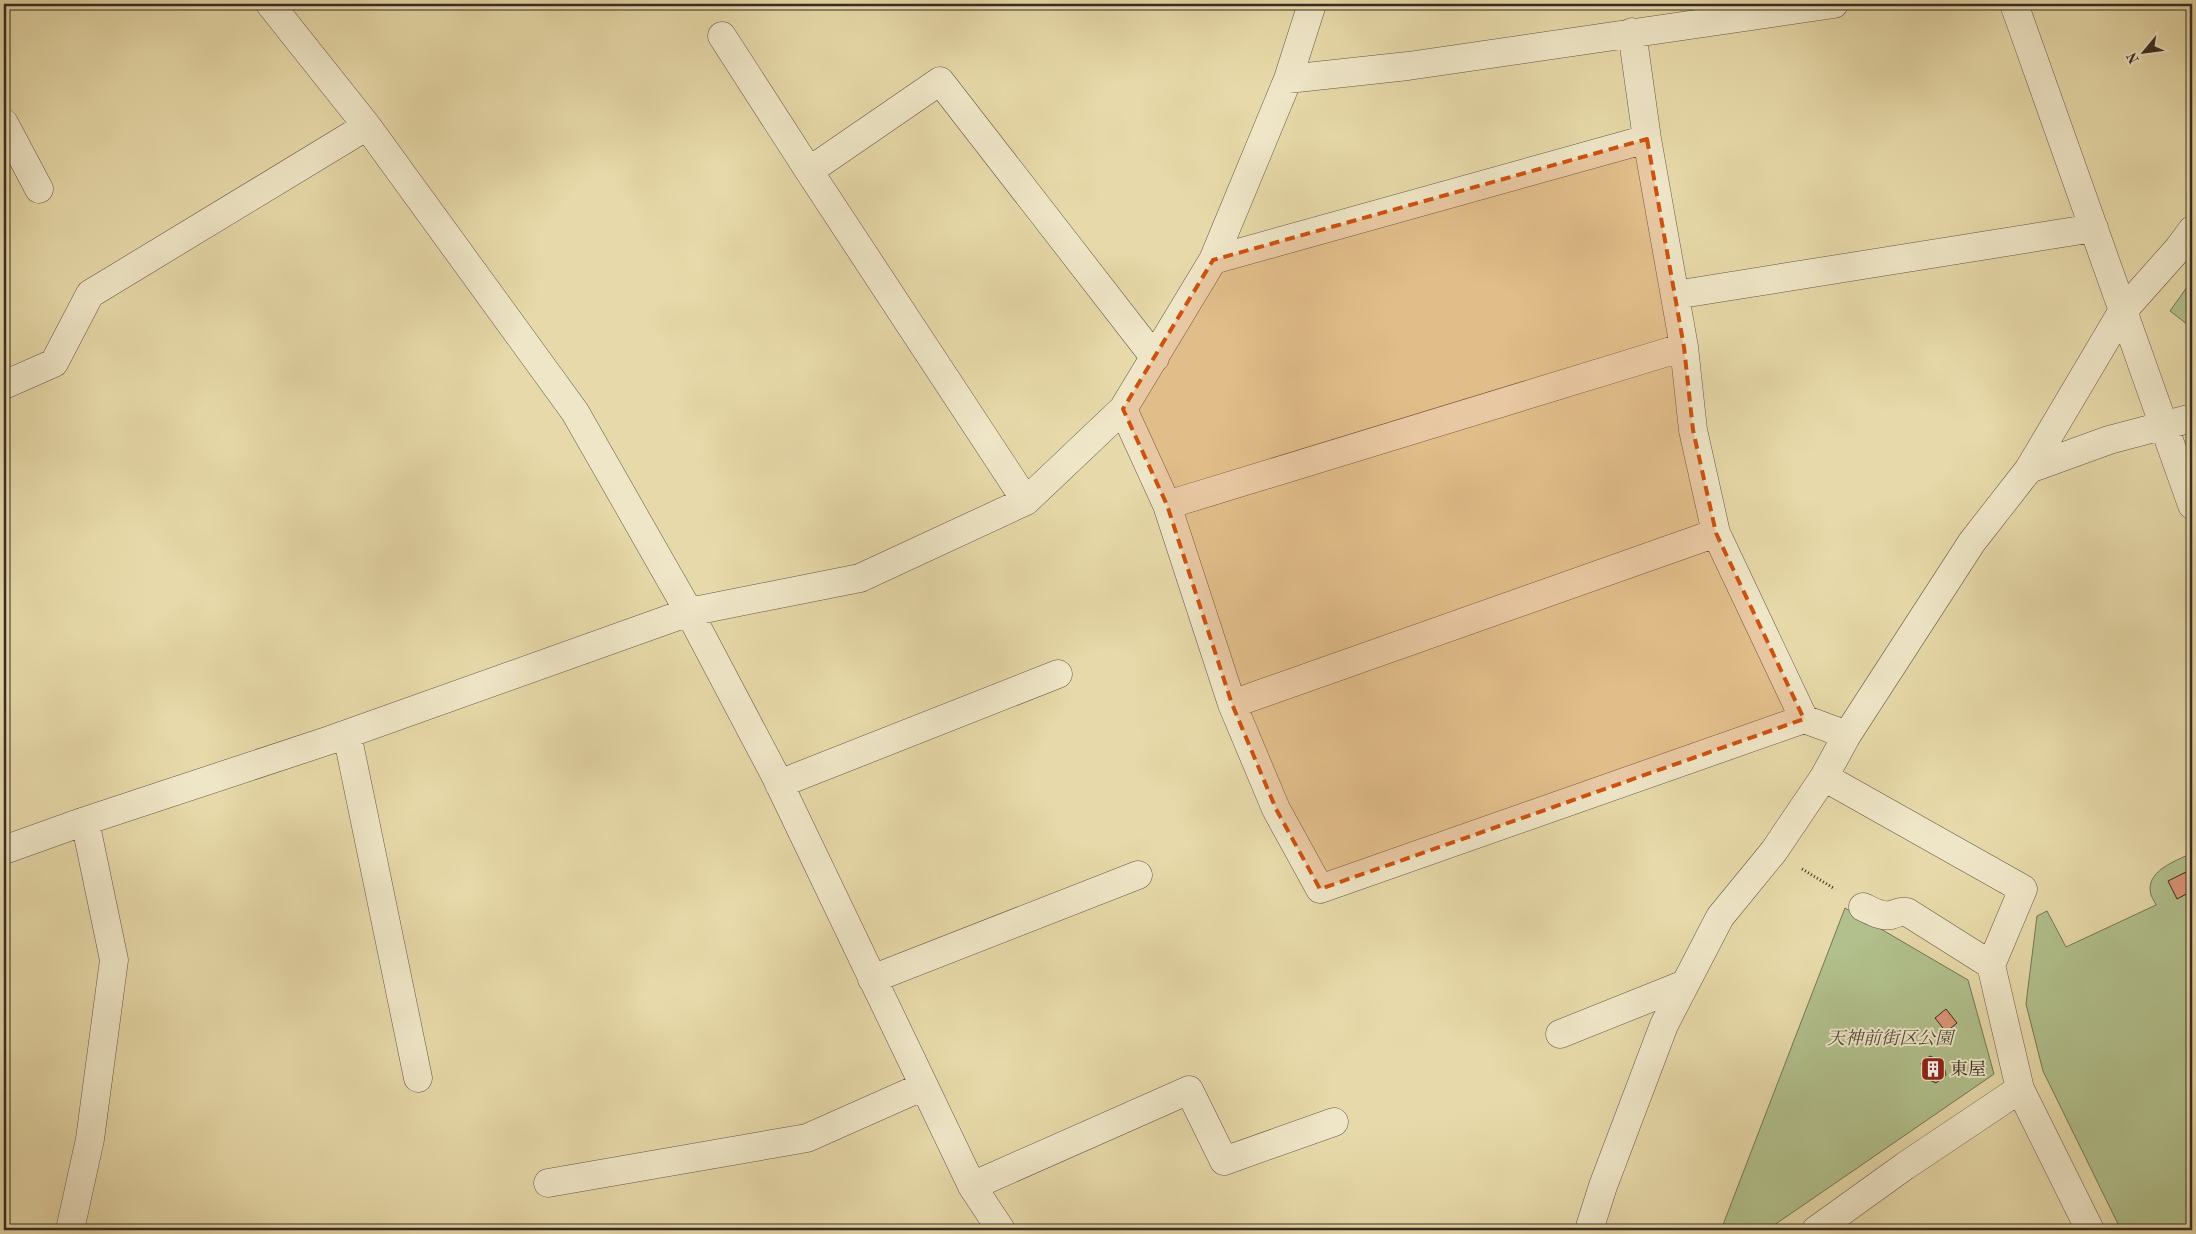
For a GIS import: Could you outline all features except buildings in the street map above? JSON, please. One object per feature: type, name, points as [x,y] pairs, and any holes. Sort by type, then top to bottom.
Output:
[{"type":"street","points":[[270,4],[367,126],[575,412],[690,612],[779,784],[972,1186],[1001,1230]]},
{"type":"street","points":[[4,850],[85,820],[347,734],[690,612],[860,578],[1026,501],[1123,409],[1213,260],[1288,79],[1312,4]]},
{"type":"street","points":[[1288,79],[1408,66],[1632,32],[1727,12],[1834,4]]},
{"type":"street","points":[[2014,4],[2192,505]]},
{"type":"street","points":[[1632,32],[1647,139],[1684,347],[1694,430],[1716,533],[1804,719]]},
{"type":"street","points":[[722,36],[1026,501]]},
{"type":"street","points":[[809,171],[940,81],[1155,358]]},
{"type":"street","points":[[4,123],[39,189]]},
{"type":"street","points":[[4,384],[54,363],[90,294],[367,126]]},
{"type":"street","points":[[1213,260],[1647,139]]},
{"type":"street","points":[[1675,295],[2094,228]]},
{"type":"street","points":[[1589,1230],[1603,1186],[1664,1025],[1720,917],[1774,851],[1824,778],[1847,735],[1972,542],[2029,468],[2122,312],[2178,249],[2192,230]]},
{"type":"street","points":[[1167,505],[1684,347]]},
{"type":"street","points":[[1123,409],[1167,505],[1232,704],[1276,809],[1320,889],[1804,719],[1847,735]]},
{"type":"street","points":[[2029,468],[2109,440],[2192,418]]},
{"type":"street","points":[[1232,704],[1716,533]]},
{"type":"street","points":[[779,784],[1058,674]]},
{"type":"street","points":[[347,734],[418,1078]]},
{"type":"street","points":[[1824,778],[2023,888],[1991,965],[2020,1089],[2090,1230]]},
{"type":"street","points":[[70,1230],[90,1139],[114,960],[85,820]]},
{"type":"street","points":[[872,979],[1138,875]]},
{"type":"street","points":[[1863,907],[1875,914],[1891,915],[1899,911],[1907,912],[1991,965]]},
{"type":"street","points":[[1560,1034],[1685,984]]},
{"type":"street","points":[[548,1183],[806,1138],[924,1086]]},
{"type":"street","points":[[1816,1230],[1905,1166],[2020,1089]]},
{"type":"street","points":[[972,1186],[1190,1090],[1224,1161],[1334,1122]]},
{"type":"path","points":[[1774,851],[1863,907]]},
{"type":"highlighted area","points":[[1647,139],[1684,347],[1693,430],[1716,533],[1804,719],[1320,889],[1276,809],[1232,704],[1167,505],[1123,409],[1213,260]]},
{"type":"green space","points":[[2192,280],[2192,328],[2170,311]]},
{"type":"green space","points":[[2192,853],[2192,1230],[2121,1230],[2043,1071],[2026,1004],[2037,916],[2047,911],[2066,947],[2156,905],[2151,895],[2152,879],[2170,863]]},
{"type":"green space","name":"天神前街区公園","points":[[1845,908],[1968,980],[1994,1074],[1767,1230],[1721,1230]]},
{"type":"place","name":"東屋","points":[[1933,1069]]}]
